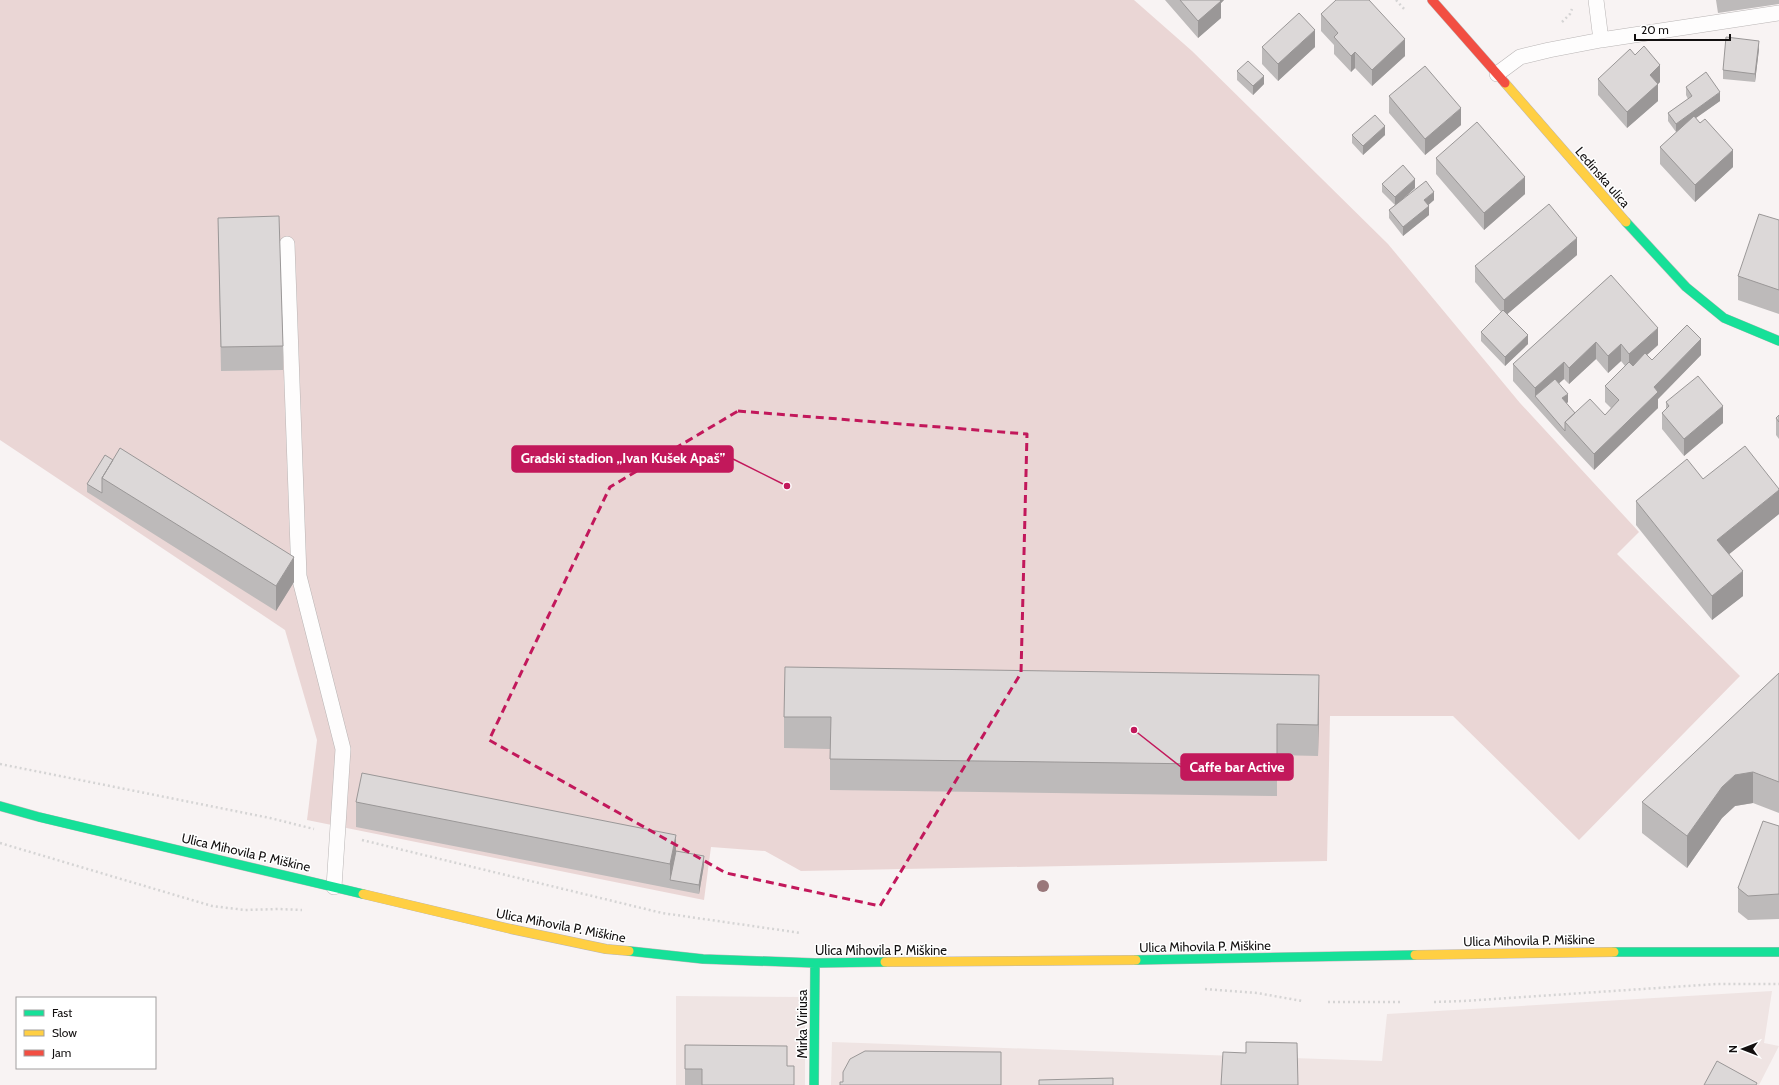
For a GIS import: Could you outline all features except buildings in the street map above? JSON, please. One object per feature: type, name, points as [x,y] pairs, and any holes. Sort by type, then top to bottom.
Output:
[{"type":"main road","name":"Ledinska ulica","points":[[1432,0],[1625,221],[1686,287],[1724,318],[1779,341]]},
{"type":"main road","name":"Ulica Mihovila P. Miškine","points":[[0,806],[606,949],[703,959],[815,963],[1185,960],[1661,951],[1779,952]]},
{"type":"main road","name":"Mirka Viriusa","points":[[814,1085],[815,963]]},
{"type":"lane","points":[[1596,0],[1601,40]]},
{"type":"lane","points":[[1496,74],[1520,57],[1601,40],[1779,13]]},
{"type":"lane","points":[[287,244],[299,576],[343,749],[334,886]]},
{"type":"path","points":[[0,764],[270,818],[662,912],[808,934]]},
{"type":"path","points":[[1434,1002],[1464,1002],[1717,984],[1779,984]]},
{"type":"path","points":[[1328,1002],[1401,1002]]},
{"type":"highlighted area","points":[[738,411],[1027,434],[1021,673],[880,906],[726,873],[489,740],[610,487]]},
{"type":"shaded area","points":[[0,0],[1134,0],[1192,51],[1388,244],[1520,403],[1639,532],[1617,554],[1740,676],[1579,840],[1453,716],[1330,716],[1327,861],[801,871],[765,851],[711,847],[704,900],[307,820],[317,740],[285,630],[0,440]]},
{"type":"shaded area","points":[[1772,991],[1764,1043],[1779,1046],[1759,1085],[831,1085],[832,1042],[1382,1061],[1387,1014]]},
{"type":"shaded area","points":[[676,996],[805,997],[805,1085],[676,1085]]},
{"type":"traffic: fast","points":[[1626,222],[1686,287],[1724,318],[1779,341]]},
{"type":"traffic: fast","points":[[0,806],[39,817],[363,894]]},
{"type":"traffic: fast","points":[[629,951],[703,959],[815,963],[885,962]]},
{"type":"traffic: fast","points":[[1614,952],[1779,952]]},
{"type":"traffic: fast","points":[[1136,960],[1415,955]]},
{"type":"traffic: fast","points":[[814,1085],[815,963]]},
{"type":"traffic: slow","points":[[1505,83],[1626,222]]},
{"type":"traffic: slow","points":[[363,894],[511,929],[606,949],[629,951]]},
{"type":"traffic: slow","points":[[1415,955],[1614,952]]},
{"type":"traffic: slow","points":[[885,962],[1136,960]]},
{"type":"traffic: jam","points":[[1432,0],[1505,83]]},
{"type":"place","name":"Gradski stadion „Ivan Kušek Apaš”","points":[[787,486]]},
{"type":"place","name":"Caffe bar Active","points":[[1134,730]]}]
